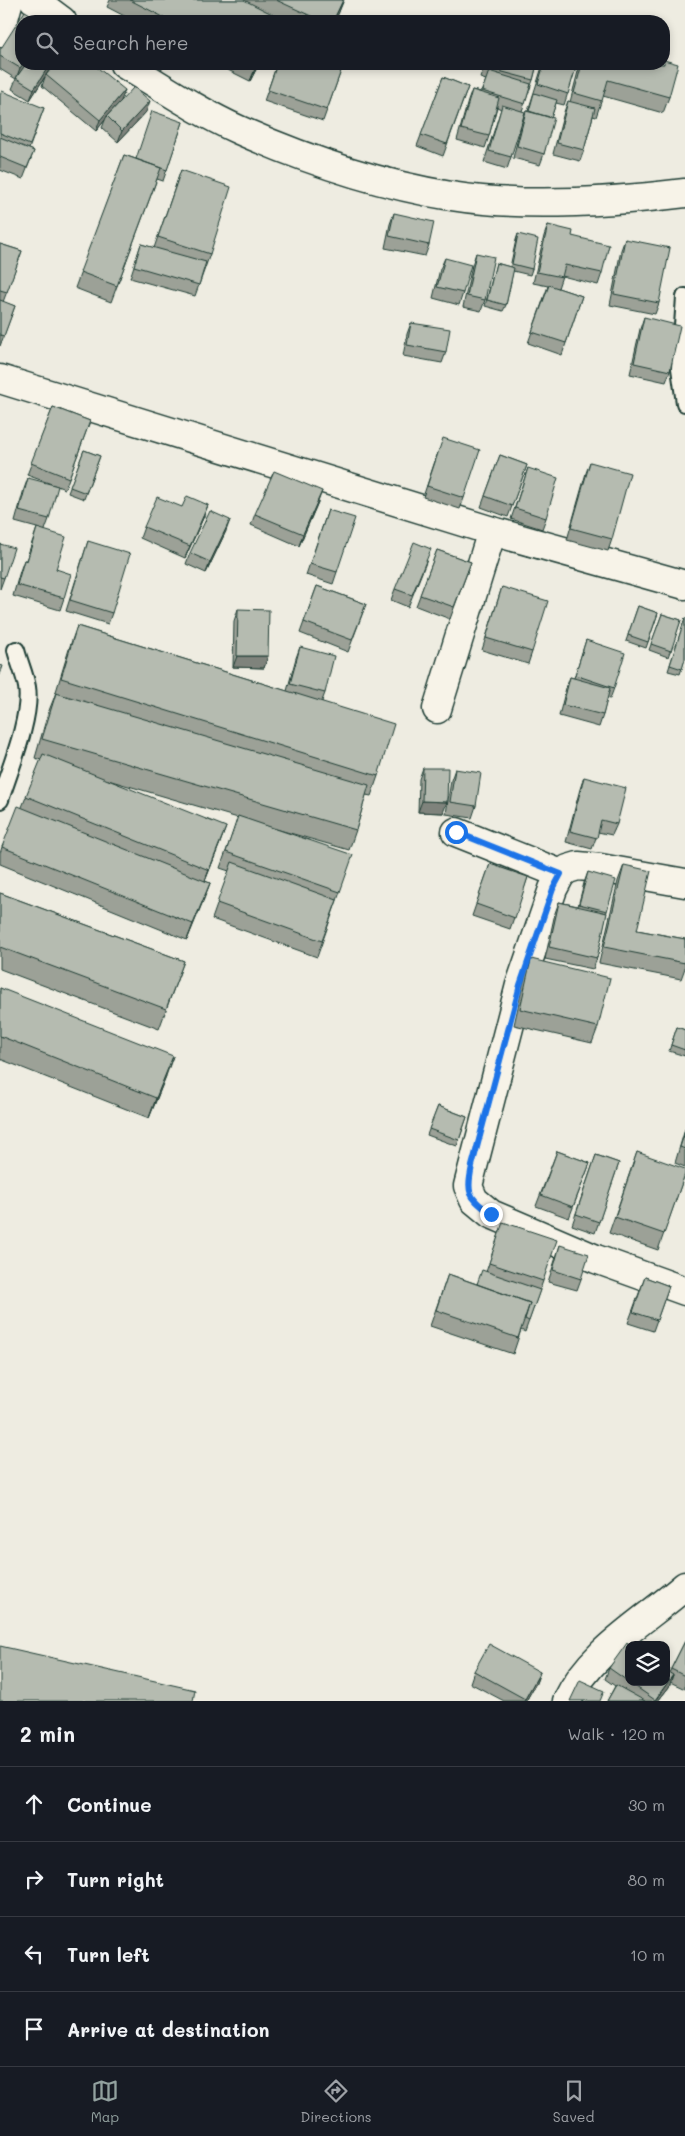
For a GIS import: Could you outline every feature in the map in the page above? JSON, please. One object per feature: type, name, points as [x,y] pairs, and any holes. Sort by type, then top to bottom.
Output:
[{"type":"street","points":[[0,33],[9,0]]},
{"type":"street","points":[[34,0],[54,15]]},
{"type":"street","points":[[134,70],[238,130],[316,162],[377,180],[452,196],[505,201],[551,202],[685,193]]},
{"type":"street","points":[[0,379],[492,531],[685,585]]},
{"type":"street","points":[[437,709],[492,531]]},
{"type":"street","points":[[456,832],[561,874]]},
{"type":"street","points":[[685,883],[578,866],[568,869],[561,874],[553,889],[520,985],[468,1186],[474,1200],[491,1214],[596,1259],[685,1291]]},
{"type":"street","points":[[567,1701],[586,1670],[639,1622],[685,1586]]},
{"type":"lane","points":[[685,297],[680,368],[685,403]]},
{"type":"lane","points":[[0,800],[20,740],[26,709],[27,688],[16,650]]},
{"type":"building","points":[[130,0],[244,0],[274,15],[159,15]]},
{"type":"building","points":[[276,0],[343,0],[336,15],[309,15]]},
{"type":"building","points":[[25,11],[32,15],[22,15]]},
{"type":"building","points":[[15,27],[15,65],[0,56],[0,50]]},
{"type":"building","points":[[670,62],[678,64],[669,97],[608,80],[602,101],[574,93],[580,70],[670,70]]},
{"type":"building","points":[[22,70],[46,70],[34,89],[16,78]]},
{"type":"building","points":[[50,70],[100,70],[125,90],[100,120],[46,75]]},
{"type":"building","points":[[275,70],[341,70],[327,110],[268,90]]},
{"type":"building","points":[[495,70],[536,70],[533,80]]},
{"type":"building","points":[[542,70],[575,70],[568,94],[538,84]]},
{"type":"building","points":[[489,71],[531,84],[525,104],[482,91]]},
{"type":"building","points":[[443,77],[468,87],[447,144],[421,135]]},
{"type":"building","points":[[134,87],[150,101],[122,131],[107,116]]},
{"type":"building","points":[[472,90],[499,98],[489,136],[461,129]]},
{"type":"building","points":[[2,91],[44,108],[30,145],[0,133],[0,95]]},
{"type":"building","points":[[534,93],[557,100],[551,118],[529,111]]},
{"type":"building","points":[[568,101],[595,108],[584,150],[557,143]]},
{"type":"building","points":[[502,105],[525,112],[511,157],[489,151]]},
{"type":"building","points":[[152,111],[183,122],[167,170],[136,159]]},
{"type":"building","points":[[526,111],[554,118],[544,154],[517,146]]},
{"type":"building","points":[[0,137],[34,151],[27,168],[0,157]]},
{"type":"building","points":[[124,155],[161,168],[117,286],[80,272]]},
{"type":"building","points":[[181,170],[231,187],[210,254],[158,237]]},
{"type":"building","points":[[394,213],[434,222],[429,245],[389,236]]},
{"type":"building","points":[[548,225],[573,231],[572,236],[609,245],[602,273],[565,265],[562,277],[537,272]]},
{"type":"building","points":[[518,234],[538,239],[532,269],[512,264]]},
{"type":"building","points":[[625,239],[670,248],[659,303],[614,294]]},
{"type":"building","points":[[0,244],[22,251],[7,292],[0,290]]},
{"type":"building","points":[[141,244],[206,262],[199,285],[134,266]]},
{"type":"building","points":[[476,253],[494,257],[485,300],[467,296]]},
{"type":"building","points":[[445,258],[471,265],[463,293],[437,287]]},
{"type":"building","points":[[496,263],[514,268],[506,305],[487,300]]},
{"type":"building","points":[[549,285],[582,296],[566,343],[532,332]]},
{"type":"building","points":[[0,300],[15,306],[4,336],[0,335]]},
{"type":"building","points":[[644,317],[680,326],[670,371],[634,363]]},
{"type":"building","points":[[411,323],[450,329],[446,352],[407,345]]},
{"type":"building","points":[[53,407],[90,421],[69,478],[31,463]]},
{"type":"building","points":[[443,438],[480,450],[464,498],[427,486]]},
{"type":"building","points":[[84,450],[100,456],[86,493],[70,487]]},
{"type":"building","points":[[500,455],[527,465],[512,506],[485,496]]},
{"type":"building","points":[[590,462],[630,473],[612,539],[571,528]]},
{"type":"building","points":[[528,468],[558,478],[546,518],[515,508]]},
{"type":"building","points":[[274,471],[322,491],[303,534],[255,514]]},
{"type":"building","points":[[28,478],[58,486],[49,519],[19,511]]},
{"type":"building","points":[[187,496],[208,505],[190,546],[144,527],[157,497],[182,507]]},
{"type":"building","points":[[328,510],[355,518],[337,572],[310,564]]},
{"type":"building","points":[[210,511],[230,520],[210,562],[190,553]]},
{"type":"building","points":[[37,528],[66,537],[56,569],[71,574],[64,598],[17,585],[24,560],[27,561]]},
{"type":"building","points":[[88,541],[130,554],[112,613],[70,600]]},
{"type":"building","points":[[414,542],[431,549],[412,595],[395,589]]},
{"type":"building","points":[[0,544],[14,548],[4,578],[0,577]]},
{"type":"building","points":[[437,550],[471,562],[454,607],[420,595]]},
{"type":"building","points":[[317,586],[366,604],[352,640],[304,622]]},
{"type":"building","points":[[502,587],[548,601],[532,652],[486,638]]},
{"type":"building","points":[[638,606],[658,613],[648,642],[628,635]]},
{"type":"building","points":[[238,609],[269,610],[268,656],[237,656]]},
{"type":"building","points":[[662,614],[681,620],[671,651],[651,644]]},
{"type":"building","points":[[685,618],[685,659],[682,669],[670,665]]},
{"type":"building","points":[[77,626],[394,724],[378,776],[61,678]]},
{"type":"building","points":[[586,640],[625,653],[614,688],[575,675]]},
{"type":"building","points":[[300,647],[334,656],[325,693],[290,684]]},
{"type":"building","points":[[570,677],[610,688],[603,715],[563,705]]},
{"type":"building","points":[[56,693],[369,785],[356,830],[42,739]]},
{"type":"building","points":[[43,754],[226,827],[209,870],[26,796]]},
{"type":"building","points":[[423,768],[448,768],[447,802],[422,801]]},
{"type":"building","points":[[455,769],[481,773],[476,806],[450,802]]},
{"type":"building","points":[[584,777],[626,788],[617,824],[601,820],[597,838],[570,831]]},
{"type":"building","points":[[18,806],[210,883],[193,924],[2,847]]},
{"type":"building","points":[[238,816],[353,855],[340,892],[226,852]]},
{"type":"building","points":[[232,862],[337,900],[322,941],[217,903]]},
{"type":"building","points":[[490,864],[528,877],[515,918],[476,904]]},
{"type":"building","points":[[624,865],[651,871],[637,930],[685,939],[685,963],[604,947]]},
{"type":"building","points":[[588,872],[616,880],[607,911],[579,904]]},
{"type":"building","points":[[0,893],[184,961],[166,1009],[0,947]]},
{"type":"building","points":[[559,902],[607,913],[597,958],[549,947]]},
{"type":"building","points":[[531,959],[610,978],[598,1027],[520,1009]]},
{"type":"building","points":[[0,988],[173,1056],[156,1098],[0,1036]]},
{"type":"building","points":[[677,1027],[685,1030],[685,1050],[671,1045]]},
{"type":"building","points":[[438,1106],[467,1117],[459,1140],[429,1129]]},
{"type":"building","points":[[685,1132],[685,1149],[680,1147]]},
{"type":"building","points":[[557,1151],[590,1163],[573,1207],[541,1195]]},
{"type":"building","points":[[637,1152],[685,1169],[685,1174],[664,1234],[615,1217]]},
{"type":"building","points":[[596,1155],[619,1163],[599,1222],[576,1214]]},
{"type":"building","points":[[503,1222],[557,1240],[543,1281],[489,1263]]},
{"type":"building","points":[[560,1245],[589,1254],[581,1279],[553,1270]]},
{"type":"building","points":[[482,1270],[540,1290],[529,1321],[525,1319],[530,1303],[477,1284]]},
{"type":"building","points":[[448,1274],[530,1303],[518,1338],[436,1310]]},
{"type":"building","points":[[645,1277],[669,1286],[657,1320],[633,1312]]},
{"type":"building","points":[[685,1641],[685,1676],[671,1669]]},
{"type":"building","points":[[489,1644],[540,1672],[525,1699],[474,1671]]},
{"type":"building","points":[[0,1646],[195,1690],[193,1701],[0,1701]]},
{"type":"building","points":[[625,1646],[625,1679],[609,1668]]},
{"type":"building","points":[[580,1680],[604,1691],[600,1701],[570,1701]]},
{"type":"building","points":[[616,1685],[645,1701],[607,1701]]},
{"type":"building","points":[[635,1686],[665,1686],[655,1700]]},
{"type":"route","points":[[456,832],[561,874],[553,889],[520,985],[472,1166],[468,1186],[470,1193],[474,1200],[491,1214]]}]
